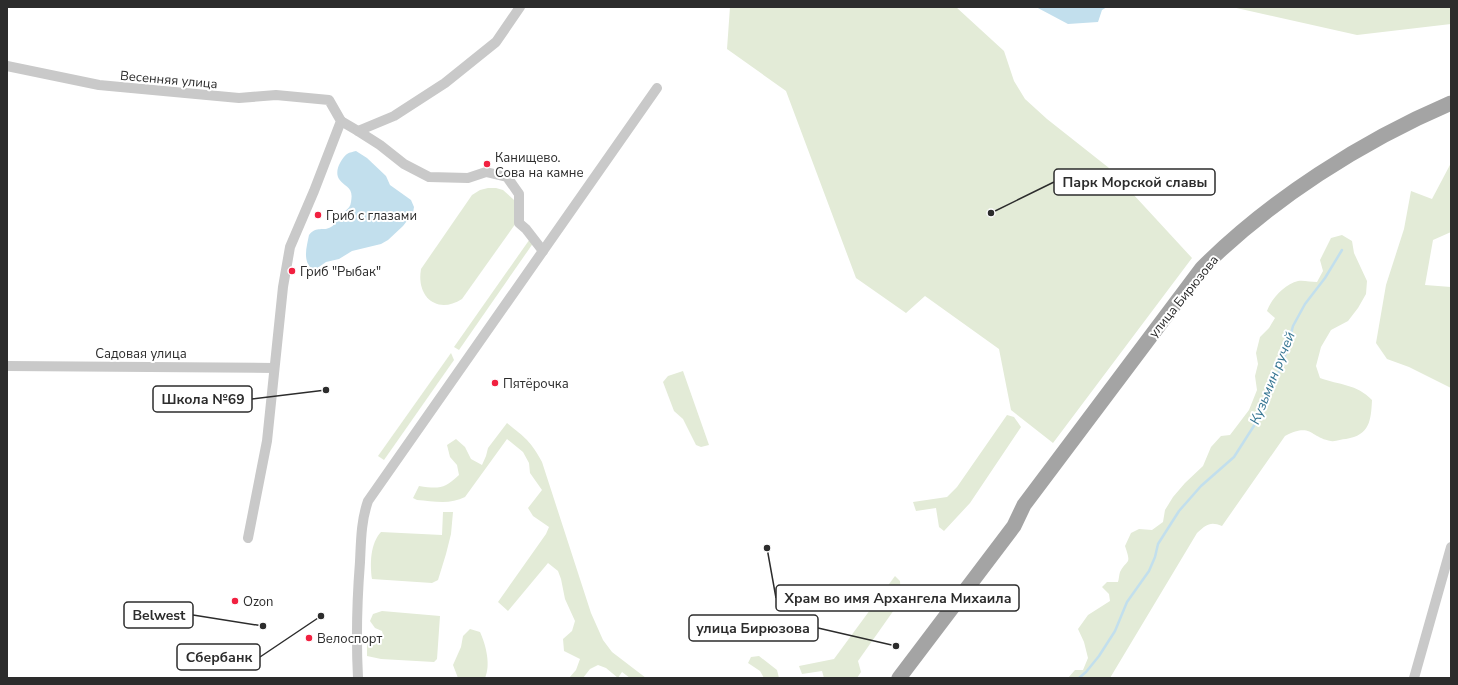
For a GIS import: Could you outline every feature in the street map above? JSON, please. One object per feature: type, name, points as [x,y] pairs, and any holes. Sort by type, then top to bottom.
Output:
[{"type":"main road","name":"улица Бирюзова","points":[[899,678],[1014,526],[1024,505],[1202,268],[1220,250],[1275,204],[1374,141],[1451,103]]},
{"type":"main road","name":"улица Бирюзова","points":[[1014,526],[1033,510],[1190,300],[1213,271],[1230,253],[1264,225],[1326,182],[1372,153],[1414,130],[1451,114]]},
{"type":"street","points":[[358,131],[394,116],[445,83],[496,42],[520,7]]},
{"type":"street","name":"Весенняя улица","points":[[7,66],[99,85],[239,98],[276,95],[329,100],[341,121]]},
{"type":"street","points":[[358,678],[358,582],[362,525],[368,501],[657,88]]},
{"type":"street","points":[[248,538],[267,441],[283,287],[290,247],[314,191],[341,121],[380,146],[404,164],[430,177],[468,178],[486,172],[507,177],[518,194],[519,223],[526,228],[543,251]]},
{"type":"street","name":"Садовая улица","points":[[7,366],[274,368]]},
{"type":"street","points":[[1414,678],[1451,547]]},
{"type":"green space","points":[[730,7],[956,7],[1004,51],[1014,81],[1025,99],[1047,119],[1109,168],[1192,258],[1053,443],[1011,410],[999,349],[925,296],[906,313],[856,278],[786,91],[727,49]]},
{"type":"green space","points":[[1232,7],[1451,7],[1451,24],[1357,35]]},
{"type":"green space","points":[[1451,163],[1451,232],[1433,240],[1425,285],[1451,287],[1451,388],[1409,367],[1387,359],[1376,343],[1386,285],[1404,229],[1411,191],[1432,199]]},
{"type":"green space","points":[[488,188],[503,190],[514,200],[517,207],[516,223],[462,299],[444,305],[437,304],[425,295],[420,279],[421,269],[472,195],[480,190]]},
{"type":"green space","points":[[1342,235],[1352,241],[1354,253],[1367,281],[1366,294],[1348,321],[1331,330],[1321,347],[1316,366],[1320,378],[1354,388],[1372,400],[1368,426],[1360,434],[1354,437],[1334,441],[1324,439],[1310,432],[1301,430],[1285,436],[1222,526],[1211,524],[1197,533],[1110,678],[1068,678],[1075,670],[1083,670],[1088,658],[1084,642],[1078,629],[1088,615],[1110,601],[1109,594],[1102,587],[1107,582],[1118,582],[1120,572],[1128,561],[1125,546],[1131,533],[1139,529],[1152,530],[1163,522],[1165,510],[1173,497],[1203,466],[1211,447],[1221,436],[1230,435],[1249,410],[1257,390],[1255,376],[1258,364],[1256,353],[1260,337],[1269,328],[1275,318],[1267,311],[1269,306],[1279,293],[1288,285],[1300,281],[1317,282],[1323,271],[1320,260],[1331,238]]},
{"type":"green space","points":[[532,236],[536,239],[459,350],[454,347]]},
{"type":"green space","points":[[451,353],[454,360],[384,460],[378,456]]},
{"type":"green space","points":[[683,371],[709,445],[701,447],[696,445],[683,419],[674,411],[663,382],[668,376]]},
{"type":"green space","points":[[1007,415],[1014,417],[1021,427],[970,503],[944,531],[939,527],[936,508],[916,511],[913,502],[947,497],[957,487]]},
{"type":"green space","points":[[507,423],[531,444],[542,462],[591,613],[603,640],[612,652],[646,678],[630,678],[622,672],[618,678],[606,668],[598,665],[590,669],[583,678],[569,678],[576,670],[580,659],[564,651],[563,639],[572,631],[575,621],[565,599],[558,571],[548,563],[508,611],[498,602],[546,534],[549,527],[533,516],[528,508],[542,490],[530,473],[529,463],[523,452],[507,439],[465,497],[447,502],[417,500],[413,498],[419,486],[432,488],[441,487],[459,475],[457,465],[450,457],[447,445],[456,439],[465,447],[471,459],[482,465],[488,448]]},
{"type":"green space","points":[[443,512],[453,512],[451,534],[438,580],[432,583],[372,579],[371,561],[373,548],[377,537],[381,532],[442,535]]},
{"type":"green space","points":[[895,576],[900,581],[901,600],[858,661],[861,672],[857,678],[824,678],[822,671],[802,674],[799,666],[834,659]]},
{"type":"green space","points":[[382,611],[440,616],[437,659],[434,662],[381,659],[367,656],[367,644],[375,643],[384,638],[382,631],[375,628],[370,621],[373,614]]},
{"type":"green space","points":[[470,629],[480,632],[484,643],[488,661],[485,678],[458,678],[453,665],[461,647],[463,636]]},
{"type":"green space","points":[[759,656],[777,670],[779,678],[764,678],[760,671],[748,663],[751,657]]},
{"type":"water","points":[[1036,7],[1107,7],[1102,10],[1098,22],[1068,24]]},
{"type":"water","points":[[356,151],[367,158],[386,176],[390,185],[411,200],[414,207],[413,213],[403,226],[388,240],[381,244],[352,251],[339,259],[326,262],[316,269],[312,269],[306,257],[306,248],[309,235],[317,229],[325,229],[332,226],[337,217],[349,207],[352,197],[350,190],[341,182],[337,172],[339,165],[345,156],[348,153]]},
{"type":"waterway","name":"Кузьмин ручей","points":[[1079,678],[1099,656],[1115,631],[1127,602],[1149,571],[1155,557],[1158,544],[1179,511],[1201,486],[1234,457],[1257,421],[1271,392],[1286,353],[1293,326],[1305,304],[1325,278],[1342,250]]},
{"type":"place","name":"Канищево. Сова на камне","points":[[487,164]]},
{"type":"place","name":"Парк Морской славы","points":[[991,213]]},
{"type":"place","name":"Гриб с глазами","points":[[318,215]]},
{"type":"place","name":"Гриб \"Рыбак\"","points":[[292,271]]},
{"type":"place","name":"Пятёрочка","points":[[495,383]]},
{"type":"place","name":"Школа №69","points":[[326,390]]},
{"type":"place","name":"Храм во имя Архангела Михаила","points":[[767,548]]},
{"type":"place","name":"Ozon","points":[[235,601]]},
{"type":"place","name":"Сбербанк","points":[[321,616]]},
{"type":"place","name":"Belwest","points":[[263,626]]},
{"type":"place","name":"Велоспорт","points":[[309,638]]},
{"type":"place","name":"улица Бирюзова","points":[[896,646]]}]
